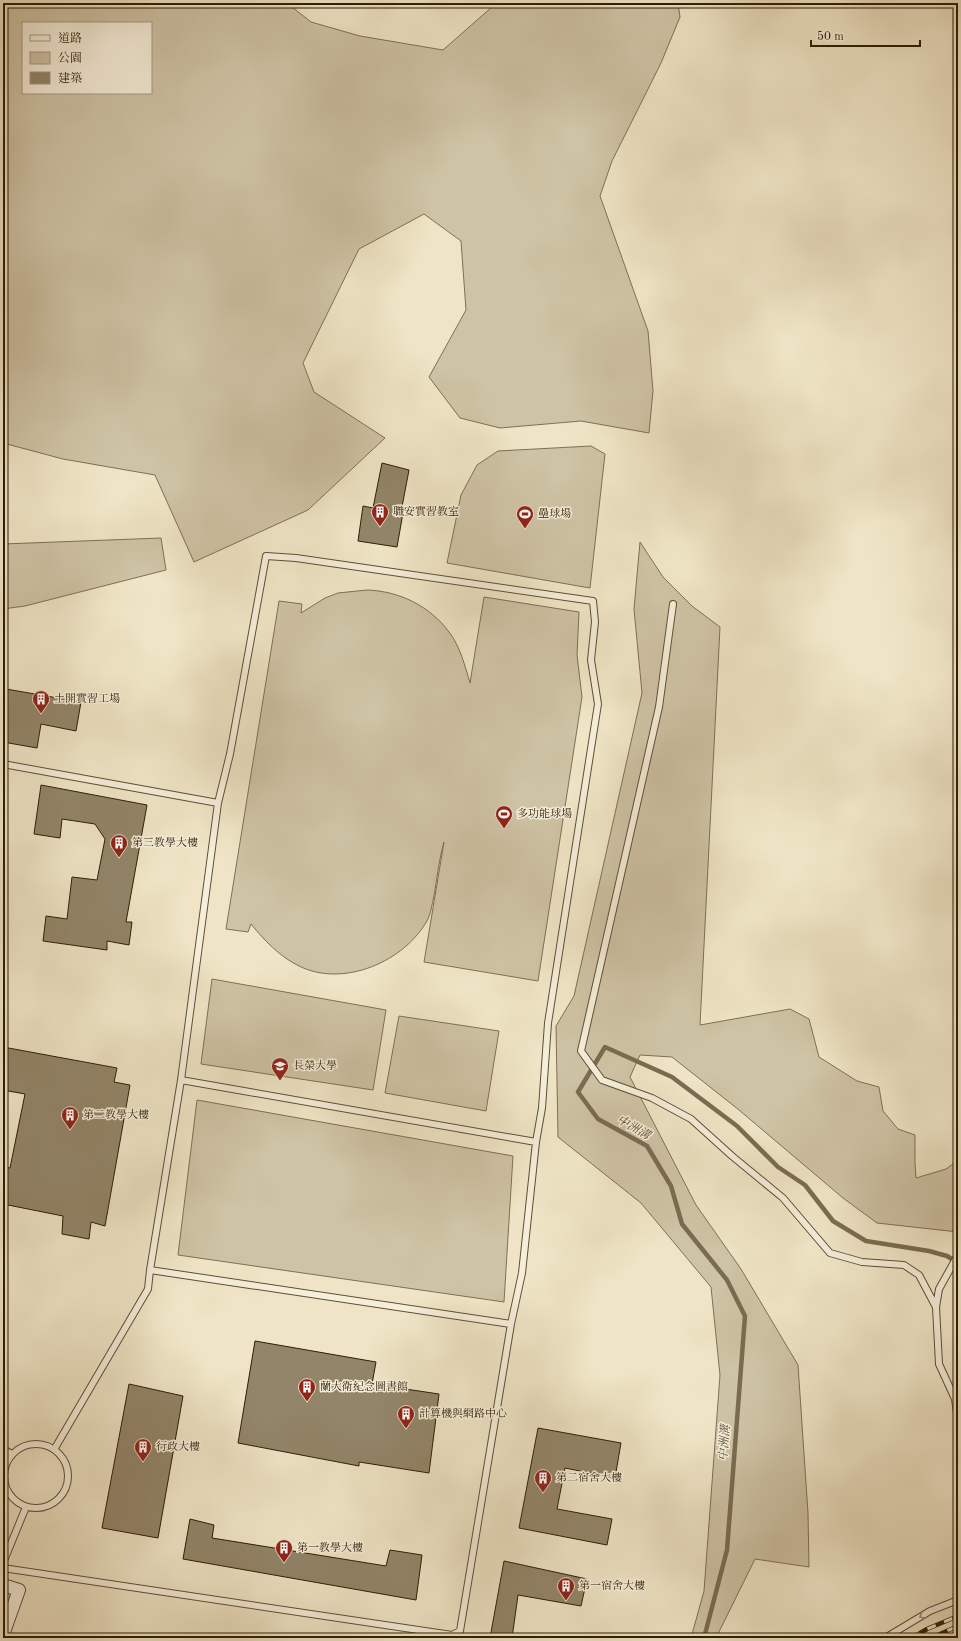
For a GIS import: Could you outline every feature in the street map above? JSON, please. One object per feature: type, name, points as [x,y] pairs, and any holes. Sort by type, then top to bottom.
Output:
[{"type":"street","points":[[3,1585],[19,1590],[3,1635]]},
{"type":"lane","points":[[3,1568],[452,1635],[460,1631],[511,1324],[522,1273],[536,1142],[542,1108],[548,1023],[598,704],[592,660],[595,622],[593,600],[296,558],[266,556],[230,754],[218,803],[180,1080],[148,1289],[55,1448]]},
{"type":"lane","points":[[673,604],[658,707],[581,1051],[602,1080],[652,1098],[692,1119],[732,1156],[783,1198],[830,1254],[862,1262],[904,1265],[919,1276],[936,1307]]},
{"type":"lane","points":[[3,764],[218,803]]},
{"type":"lane","points":[[180,1080],[536,1142]]},
{"type":"lane","points":[[958,1255],[940,1289],[936,1307],[939,1364],[955,1399],[958,1420]]},
{"type":"lane","points":[[150,1270],[511,1324]]},
{"type":"lane","points":[[34,1444],[55,1448],[66,1462],[69,1474],[67,1487],[61,1498],[51,1506],[38,1509],[26,1507],[15,1500],[7,1490],[4,1478],[5,1465],[12,1454],[22,1447],[34,1444]]},
{"type":"lane","points":[[3,1449],[12,1454]]},
{"type":"lane","points":[[3,1563],[26,1507]]},
{"type":"lane","points":[[885,1638],[930,1611],[958,1600]]},
{"type":"lane","points":[[942,1638],[958,1629]]},
{"type":"green space","points":[[3,3],[287,3],[311,22],[360,36],[443,50],[492,7],[551,3],[678,3],[680,17],[661,63],[612,161],[600,196],[648,331],[653,391],[649,433],[581,421],[500,428],[460,418],[429,377],[466,310],[461,241],[424,214],[359,249],[303,363],[314,392],[385,438],[308,510],[194,562],[155,475],[63,459],[3,443]]},
{"type":"green space","name":"壘球場","points":[[591,446],[605,454],[590,588],[447,563],[461,495],[477,465],[498,451]]},
{"type":"green space","points":[[161,538],[166,570],[25,606],[3,609],[3,544]]},
{"type":"green space","points":[[640,542],[663,577],[692,606],[720,627],[700,1025],[790,1009],[809,1019],[819,1057],[857,1081],[879,1087],[883,1111],[898,1129],[915,1135],[916,1178],[946,1169],[958,1160],[958,1232],[877,1223],[843,1198],[739,1110],[672,1057],[640,1055],[630,1077],[696,1205],[741,1269],[798,1365],[808,1513],[809,1567],[755,1559],[716,1638],[691,1638],[704,1591],[720,1375],[711,1287],[641,1203],[558,1137],[556,1026],[574,996],[642,693],[634,609]]},
{"type":"green space","points":[[367,590],[391,593],[402,597],[433,615],[449,632],[456,643],[462,656],[470,683],[484,597],[579,612],[577,655],[582,697],[538,981],[424,962],[444,842],[439,862],[431,911],[428,919],[418,934],[404,948],[389,959],[371,967],[353,972],[334,974],[316,972],[299,966],[285,958],[267,942],[251,924],[248,932],[226,929],[279,601],[302,604],[301,613],[325,598],[338,593]]},
{"type":"green space","points":[[212,979],[386,1010],[373,1090],[201,1064]]},
{"type":"green space","points":[[399,1016],[499,1031],[486,1111],[385,1093]]},
{"type":"green space","points":[[197,1100],[513,1156],[504,1302],[178,1255]]},
{"type":"building","points":[[382,463],[409,470],[401,512],[403,513],[397,547],[358,541],[363,506],[373,508]]},
{"type":"building","name":"土開實習工場","points":[[6,689],[81,702],[76,731],[41,724],[37,748],[3,742],[3,705]]},
{"type":"building","name":"第三教學大樓","points":[[41,785],[147,805],[126,922],[132,922],[129,945],[107,941],[107,950],[43,941],[46,916],[67,919],[72,877],[97,880],[105,839],[95,824],[62,819],[60,838],[34,834]]},
{"type":"building","name":"第二教學大樓","points":[[3,1047],[117,1068],[114,1082],[130,1085],[105,1226],[91,1222],[89,1239],[62,1234],[63,1216],[3,1204],[3,1167],[10,1168],[25,1094],[3,1090]]},
{"type":"building","name":"蘭大衛紀念圖書館","points":[[255,1341],[376,1362],[372,1384],[439,1394],[429,1473],[359,1462],[359,1466],[238,1443]]},
{"type":"building","name":"行政大樓","points":[[129,1384],[183,1396],[158,1538],[102,1528]]},
{"type":"building","name":"第二宿舍大樓","points":[[538,1428],[621,1443],[615,1478],[565,1468],[557,1509],[612,1519],[607,1545],[519,1528]]},
{"type":"building","name":"第一教學大樓","points":[[190,1519],[214,1525],[212,1538],[386,1566],[390,1550],[422,1555],[416,1600],[183,1559]]},
{"type":"building","name":"第一宿舍大樓","points":[[504,1561],[587,1579],[581,1606],[518,1595],[512,1638],[490,1638]]},
{"type":"waterway","name":"中洲溝","points":[[704,1638],[727,1550],[745,1316],[727,1280],[682,1224],[671,1186],[647,1146],[598,1119],[578,1092],[605,1047],[672,1077],[737,1126],[778,1167],[805,1185],[833,1221],[866,1241],[929,1251],[947,1256],[958,1263]]},
{"type":"railway","points":[[912,1638],[927,1629],[958,1616]]},
{"type":"railway","points":[[931,1638],[958,1626]]},
{"type":"place","name":"職安實習教室","points":[[380,527]]},
{"type":"place","name":"壘球場","points":[[525,529]]},
{"type":"place","name":"土開實習工場","points":[[41,714]]},
{"type":"place","name":"多功能球場","points":[[504,829]]},
{"type":"place","name":"第三教學大樓","points":[[119,858]]},
{"type":"place","name":"長榮大學","points":[[280,1081]]},
{"type":"place","name":"第二教學大樓","points":[[70,1130]]},
{"type":"place","name":"蘭大衛紀念圖書館","points":[[307,1402]]},
{"type":"place","name":"計算機與網路中心","points":[[406,1429]]},
{"type":"place","name":"行政大樓","points":[[143,1462]]},
{"type":"place","name":"第二宿舍大樓","points":[[543,1493]]},
{"type":"place","name":"第一教學大樓","points":[[284,1563]]},
{"type":"place","name":"第一宿舍大樓","points":[[566,1601]]}]
